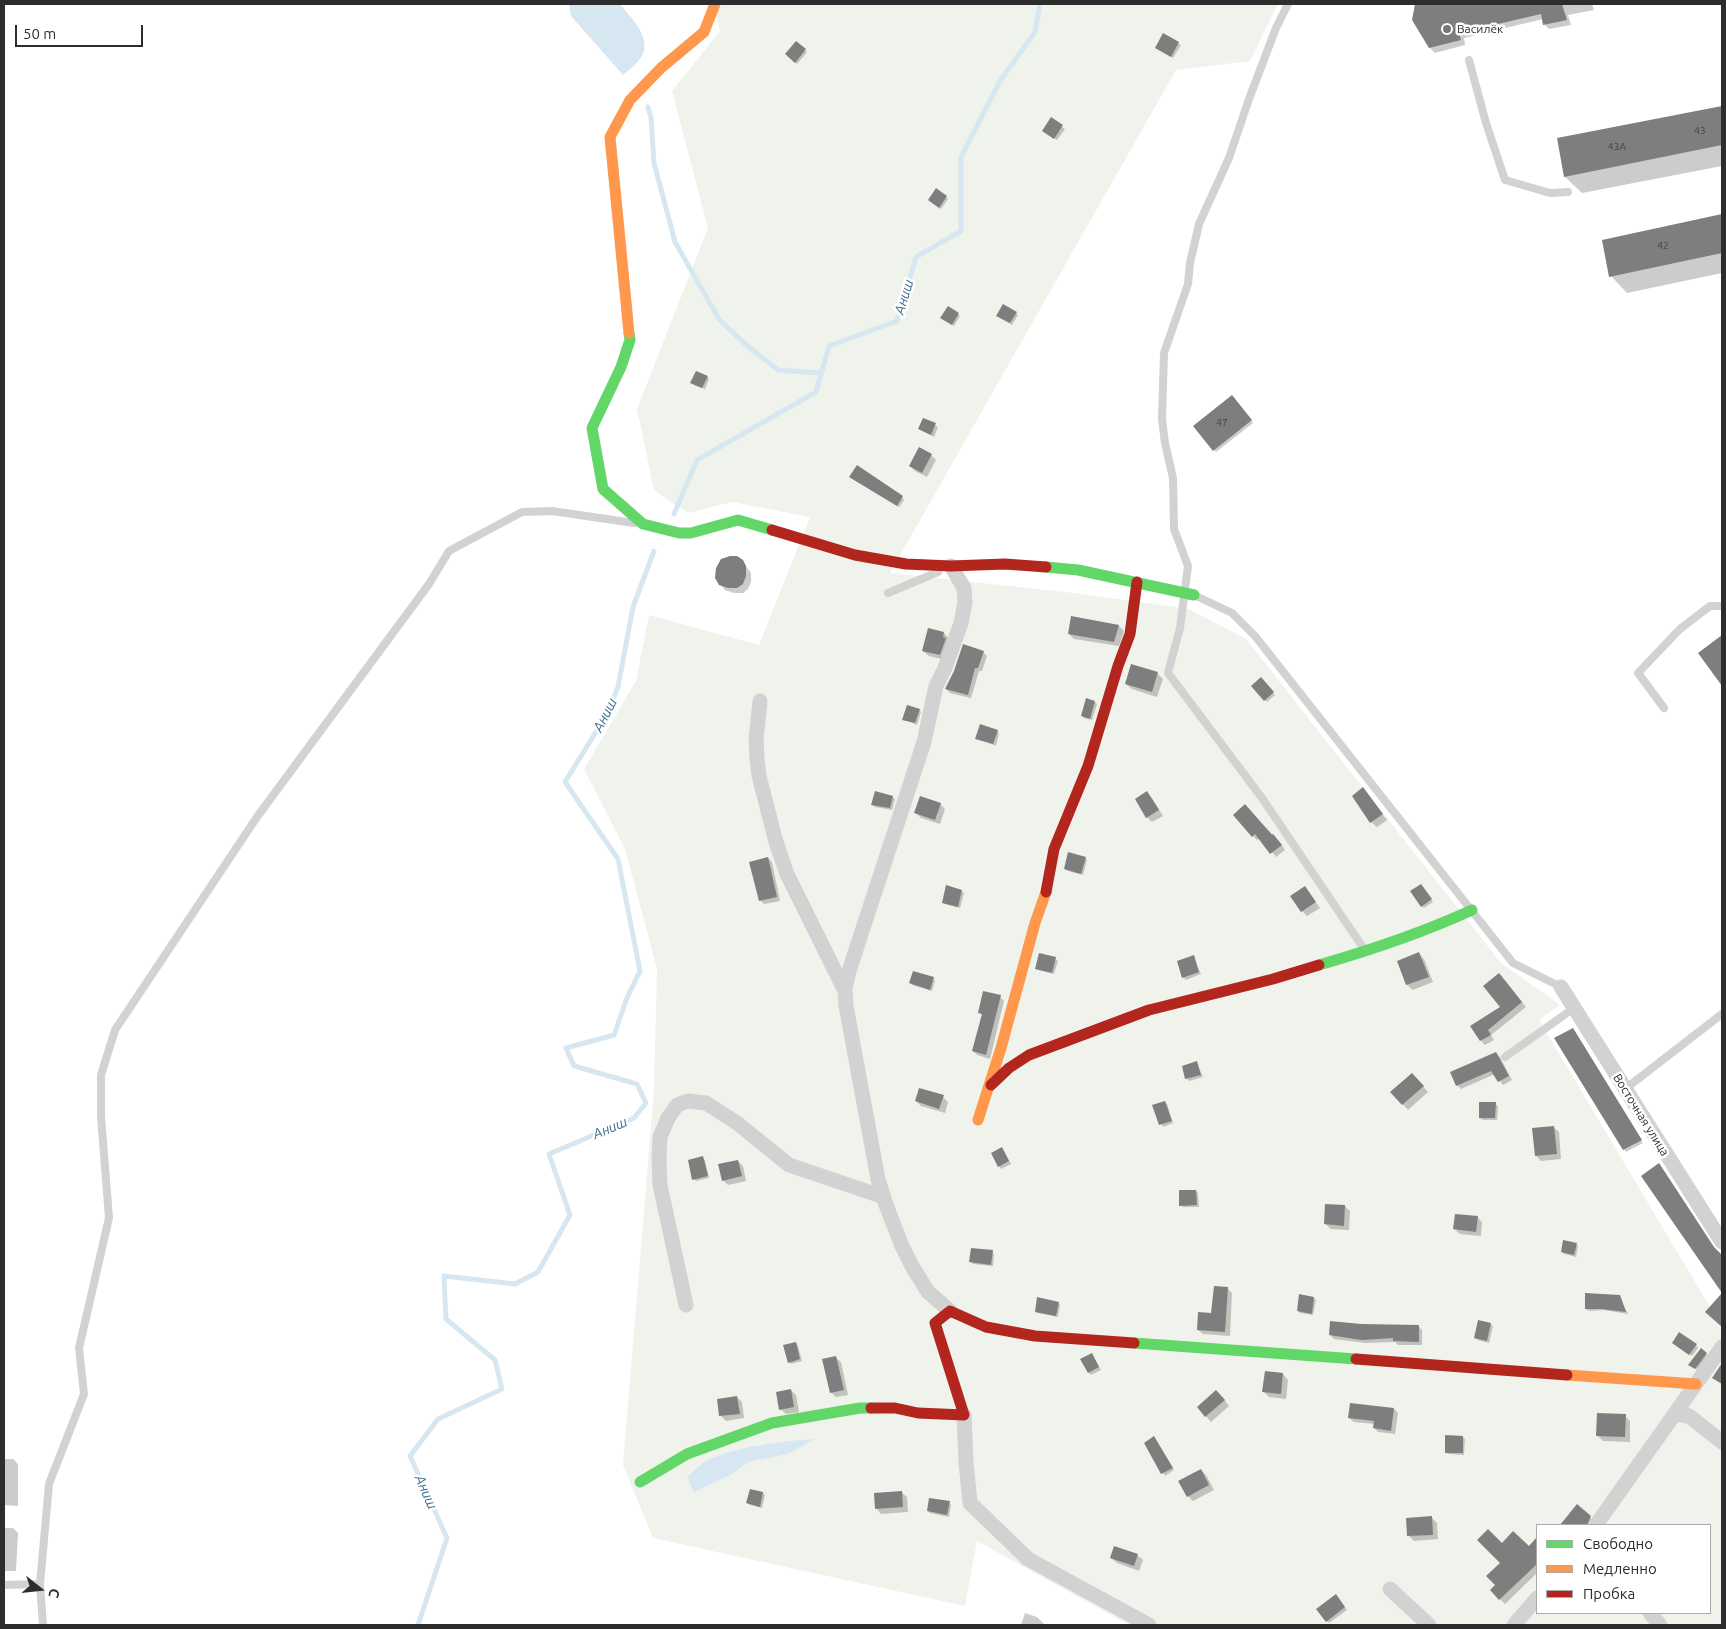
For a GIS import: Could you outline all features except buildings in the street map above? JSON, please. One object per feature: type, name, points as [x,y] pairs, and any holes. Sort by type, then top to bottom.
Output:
[{"type":"street","points":[[715,4],[704,32],[661,68],[630,100],[610,138],[630,340],[620,368],[592,428],[602,489],[643,524],[679,533],[691,533],[738,520],[855,555],[906,564],[951,566],[1005,564],[1078,570],[1189,593]]},
{"type":"street","points":[[951,566],[964,588],[965,602],[961,623],[946,668],[936,686],[924,742],[849,971],[845,991],[846,1006],[878,1179],[902,1246],[928,1292],[950,1311],[986,1327],[1035,1336],[1696,1384]]},
{"type":"street","points":[[978,1120],[1034,923],[1048,888],[1054,849],[1088,766],[1118,666],[1130,634],[1137,582]]},
{"type":"street","points":[[760,702],[756,740],[758,768],[776,842],[787,874],[845,991]]},
{"type":"street","points":[[988,1088],[1003,1071],[1029,1055],[1150,1010],[1273,979],[1365,951],[1444,923],[1472,910]]},
{"type":"street","name":"Восточная улица","points":[[1561,987],[1722,1242]]},
{"type":"street","points":[[686,1305],[660,1185],[660,1137],[668,1118],[677,1105],[688,1101],[706,1104],[737,1123],[789,1165],[884,1197]]},
{"type":"street","points":[[950,1311],[935,1323],[964,1415],[970,1503],[1028,1559],[1149,1625]]},
{"type":"street","points":[[1597,1524],[1722,1347]]},
{"type":"street","points":[[640,1482],[687,1454],[772,1423],[860,1408],[896,1408],[925,1413],[964,1415]]},
{"type":"street","points":[[1675,1414],[1689,1416],[1722,1442]]},
{"type":"street","points":[[1390,1589],[1429,1625]]},
{"type":"street","points":[[1514,1625],[1536,1599]]},
{"type":"street","points":[[1651,1614],[1660,1625]]},
{"type":"lane","points":[[1288,4],[1276,28],[1248,98],[1229,158],[1199,224],[1190,263],[1188,284],[1164,353],[1162,419],[1164,443],[1173,478],[1174,529],[1188,566],[1189,593],[1168,672],[1262,798],[1365,951]]},
{"type":"lane","points":[[1469,60],[1504,180],[1550,193],[1568,192]]},
{"type":"lane","points":[[43,1625],[40,1584],[50,1484],[84,1394],[79,1348],[109,1218],[101,1116],[101,1074],[115,1030],[257,817],[429,584],[449,551],[522,512],[552,511],[643,524]]},
{"type":"lane","points":[[888,593],[951,566]]},
{"type":"lane","points":[[1189,593],[1232,613],[1255,636],[1513,963],[1561,987]]},
{"type":"lane","points":[[1664,708],[1638,674],[1680,629],[1710,606],[1722,606]]},
{"type":"lane","points":[[1506,1057],[1574,1008]]},
{"type":"lane","points":[[1625,1089],[1722,1014]]},
{"type":"lane","points":[[4,1585],[40,1584]]},
{"type":"shaded area","points":[[569,4],[620,4],[641,32],[645,44],[643,54],[638,61],[623,75],[571,16]]},
{"type":"shaded area","points":[[713,4],[1278,4],[1250,61],[1176,70],[890,573],[1074,593],[1189,609],[1246,639],[1501,963],[1560,1005],[1539,1020],[1722,1327],[1722,1625],[1129,1625],[977,1541],[965,1606],[653,1538],[623,1465],[654,1089],[657,969],[625,849],[584,769],[636,681],[649,615],[759,645],[810,517],[732,502],[688,513],[654,490],[637,409],[708,228],[672,91],[720,31]]},
{"type":"shaded area","points":[[814,1439],[788,1454],[748,1462],[732,1474],[694,1492],[687,1477],[705,1462],[728,1452],[773,1443]]},
{"type":"waterway","name":"Аниш","points":[[674,514],[697,460],[816,392],[829,346],[897,321],[916,257],[961,231],[961,157],[1000,81],[1035,32],[1040,4]]},
{"type":"waterway","points":[[648,107],[651,117],[654,163],[675,242],[719,319],[745,344],[778,370],[821,373]]},
{"type":"waterway","name":"Аниш","points":[[418,1625],[447,1538],[410,1456],[438,1419],[502,1389],[495,1360],[446,1319],[444,1276],[515,1284],[538,1272],[570,1215],[549,1154],[634,1118],[646,1103],[637,1084],[574,1066],[566,1048],[614,1035],[627,998],[640,971],[618,859],[565,782],[607,714],[618,687],[633,607],[654,551]]},
{"type":"traffic: fast","points":[[629,333],[630,340],[621,367],[592,428],[603,489],[643,524],[679,533],[691,533],[738,520],[772,530]]},
{"type":"traffic: fast","points":[[1046,567],[1078,570],[1194,595]]},
{"type":"traffic: fast","points":[[1319,965],[1396,940],[1472,910]]},
{"type":"traffic: fast","points":[[1134,1343],[1356,1359]]},
{"type":"traffic: fast","points":[[640,1482],[687,1454],[772,1423],[860,1408],[871,1408]]},
{"type":"traffic: slow","points":[[629,333],[610,137],[630,100],[661,68],[704,32],[715,4]]},
{"type":"traffic: slow","points":[[978,1120],[1001,1048],[1035,923],[1046,892]]},
{"type":"traffic: slow","points":[[1567,1375],[1696,1384]]},
{"type":"traffic: jam","points":[[772,530],[855,555],[906,564],[951,566],[1005,564],[1046,567]]},
{"type":"traffic: jam","points":[[1046,892],[1054,849],[1088,766],[1118,666],[1130,634],[1137,582]]},
{"type":"traffic: jam","points":[[991,1085],[1009,1068],[1029,1055],[1149,1010],[1273,979],[1319,965]]},
{"type":"traffic: jam","points":[[871,1408],[895,1408],[918,1413],[964,1415],[935,1323],[950,1311],[986,1327],[1035,1336],[1134,1343]]},
{"type":"traffic: jam","points":[[1356,1359],[1567,1375]]},
{"type":"place","name":"Василёк","points":[[1447,29]]}]
